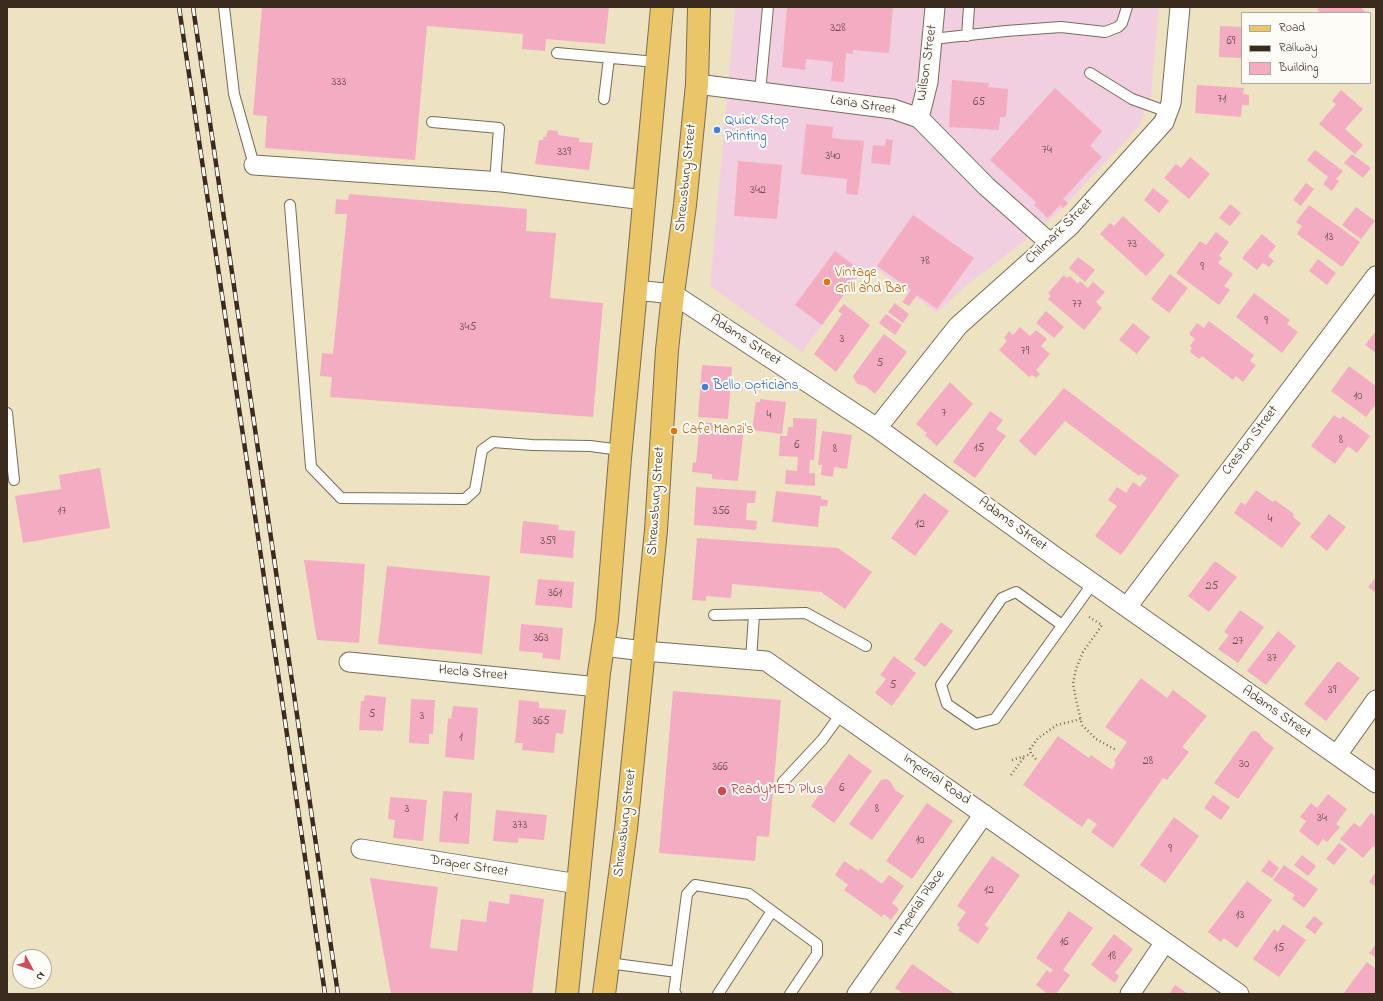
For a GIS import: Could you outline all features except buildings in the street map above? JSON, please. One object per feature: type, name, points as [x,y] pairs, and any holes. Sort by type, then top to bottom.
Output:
[{"type":"main road","points":[[567,994],[598,687],[607,620],[620,450],[662,7]]},
{"type":"main road","name":"Shrewsbury Street","points":[[604,994],[626,829],[656,530],[673,294],[685,205],[697,84],[699,7]]},
{"type":"street","name":"Wilson Street","points":[[919,118],[928,82],[935,7]]},
{"type":"street","name":"Chilmark Street","points":[[877,428],[958,326],[1070,226],[1164,122],[1171,103],[1180,7]]},
{"type":"street","name":"Laria Street","points":[[697,84],[893,109],[919,118],[986,186],[1050,243]]},
{"type":"street","points":[[254,165],[495,182],[644,200]]},
{"type":"street","name":"Creston Street","points":[[1127,607],[1376,276]]},
{"type":"street","name":"Adams Street","points":[[636,290],[673,294],[877,428],[1376,784]]},
{"type":"street","name":"Imperial Road","points":[[603,646],[644,651],[766,661],[1239,994]]},
{"type":"street","name":"Hecla Street","points":[[348,662],[598,687]]},
{"type":"street","points":[[1337,756],[1376,700]]},
{"type":"street","name":"Imperial Place","points":[[857,994],[984,814]]},
{"type":"street","name":"Draper Street","points":[[361,849],[578,884]]},
{"type":"street","points":[[1130,994],[1165,942]]},
{"type":"lane","points":[[224,7],[234,94],[254,165]]},
{"type":"lane","points":[[760,92],[768,7]]},
{"type":"lane","points":[[967,36],[969,7]]},
{"type":"lane","points":[[932,39],[1061,27],[1105,32],[1118,27],[1122,23],[1127,7]]},
{"type":"lane","points":[[557,53],[656,62]]},
{"type":"lane","points":[[604,99],[608,58]]},
{"type":"lane","points":[[1090,73],[1132,99],[1168,112]]},
{"type":"lane","points":[[432,122],[499,128],[495,182]]},
{"type":"lane","points":[[290,205],[311,467],[341,498],[465,499],[474,490],[482,450],[493,442],[532,445],[590,446],[620,450]]},
{"type":"lane","points":[[7,413],[14,480]]},
{"type":"lane","points":[[1062,625],[1016,592],[1002,598],[941,685],[947,704],[976,724],[995,719],[1093,583]]},
{"type":"lane","points":[[714,615],[806,613],[866,646]]},
{"type":"lane","points":[[751,660],[754,615]]},
{"type":"lane","points":[[783,782],[822,740],[841,714]]},
{"type":"lane","points":[[676,994],[674,993],[687,894],[695,886],[749,894],[817,944],[817,954],[790,994]]},
{"type":"lane","points":[[718,994],[772,911]]},
{"type":"lane","points":[[608,963],[677,972]]},
{"type":"path","points":[[1075,607],[1102,625],[1083,652],[1076,668],[1073,684],[1082,724],[1096,739],[1116,750]]},
{"type":"path","points":[[1036,759],[1031,754],[1030,749],[1038,738],[1057,726],[1081,719]]},
{"type":"path","points":[[1012,760],[1031,754]]},
{"type":"path","points":[[1011,775],[1025,756]]},
{"type":"shaded area","points":[[735,7],[1159,7],[1151,97],[1139,126],[1060,211],[1026,240],[963,288],[937,313],[879,271],[860,274],[802,352],[710,286]]},
{"type":"railway","points":[[179,7],[325,994]]},
{"type":"railway","points":[[193,7],[338,994]]},
{"type":"place","name":"Quick Stop Printing","points":[[717,130]]},
{"type":"place","name":"Vintage Grill and Bar","points":[[827,282]]},
{"type":"place","name":"Bello Opticians","points":[[705,387]]},
{"type":"place","name":"Cafe Manzi's","points":[[674,431]]},
{"type":"place","name":"ReadyMED Plus","points":[[722,791]]}]
